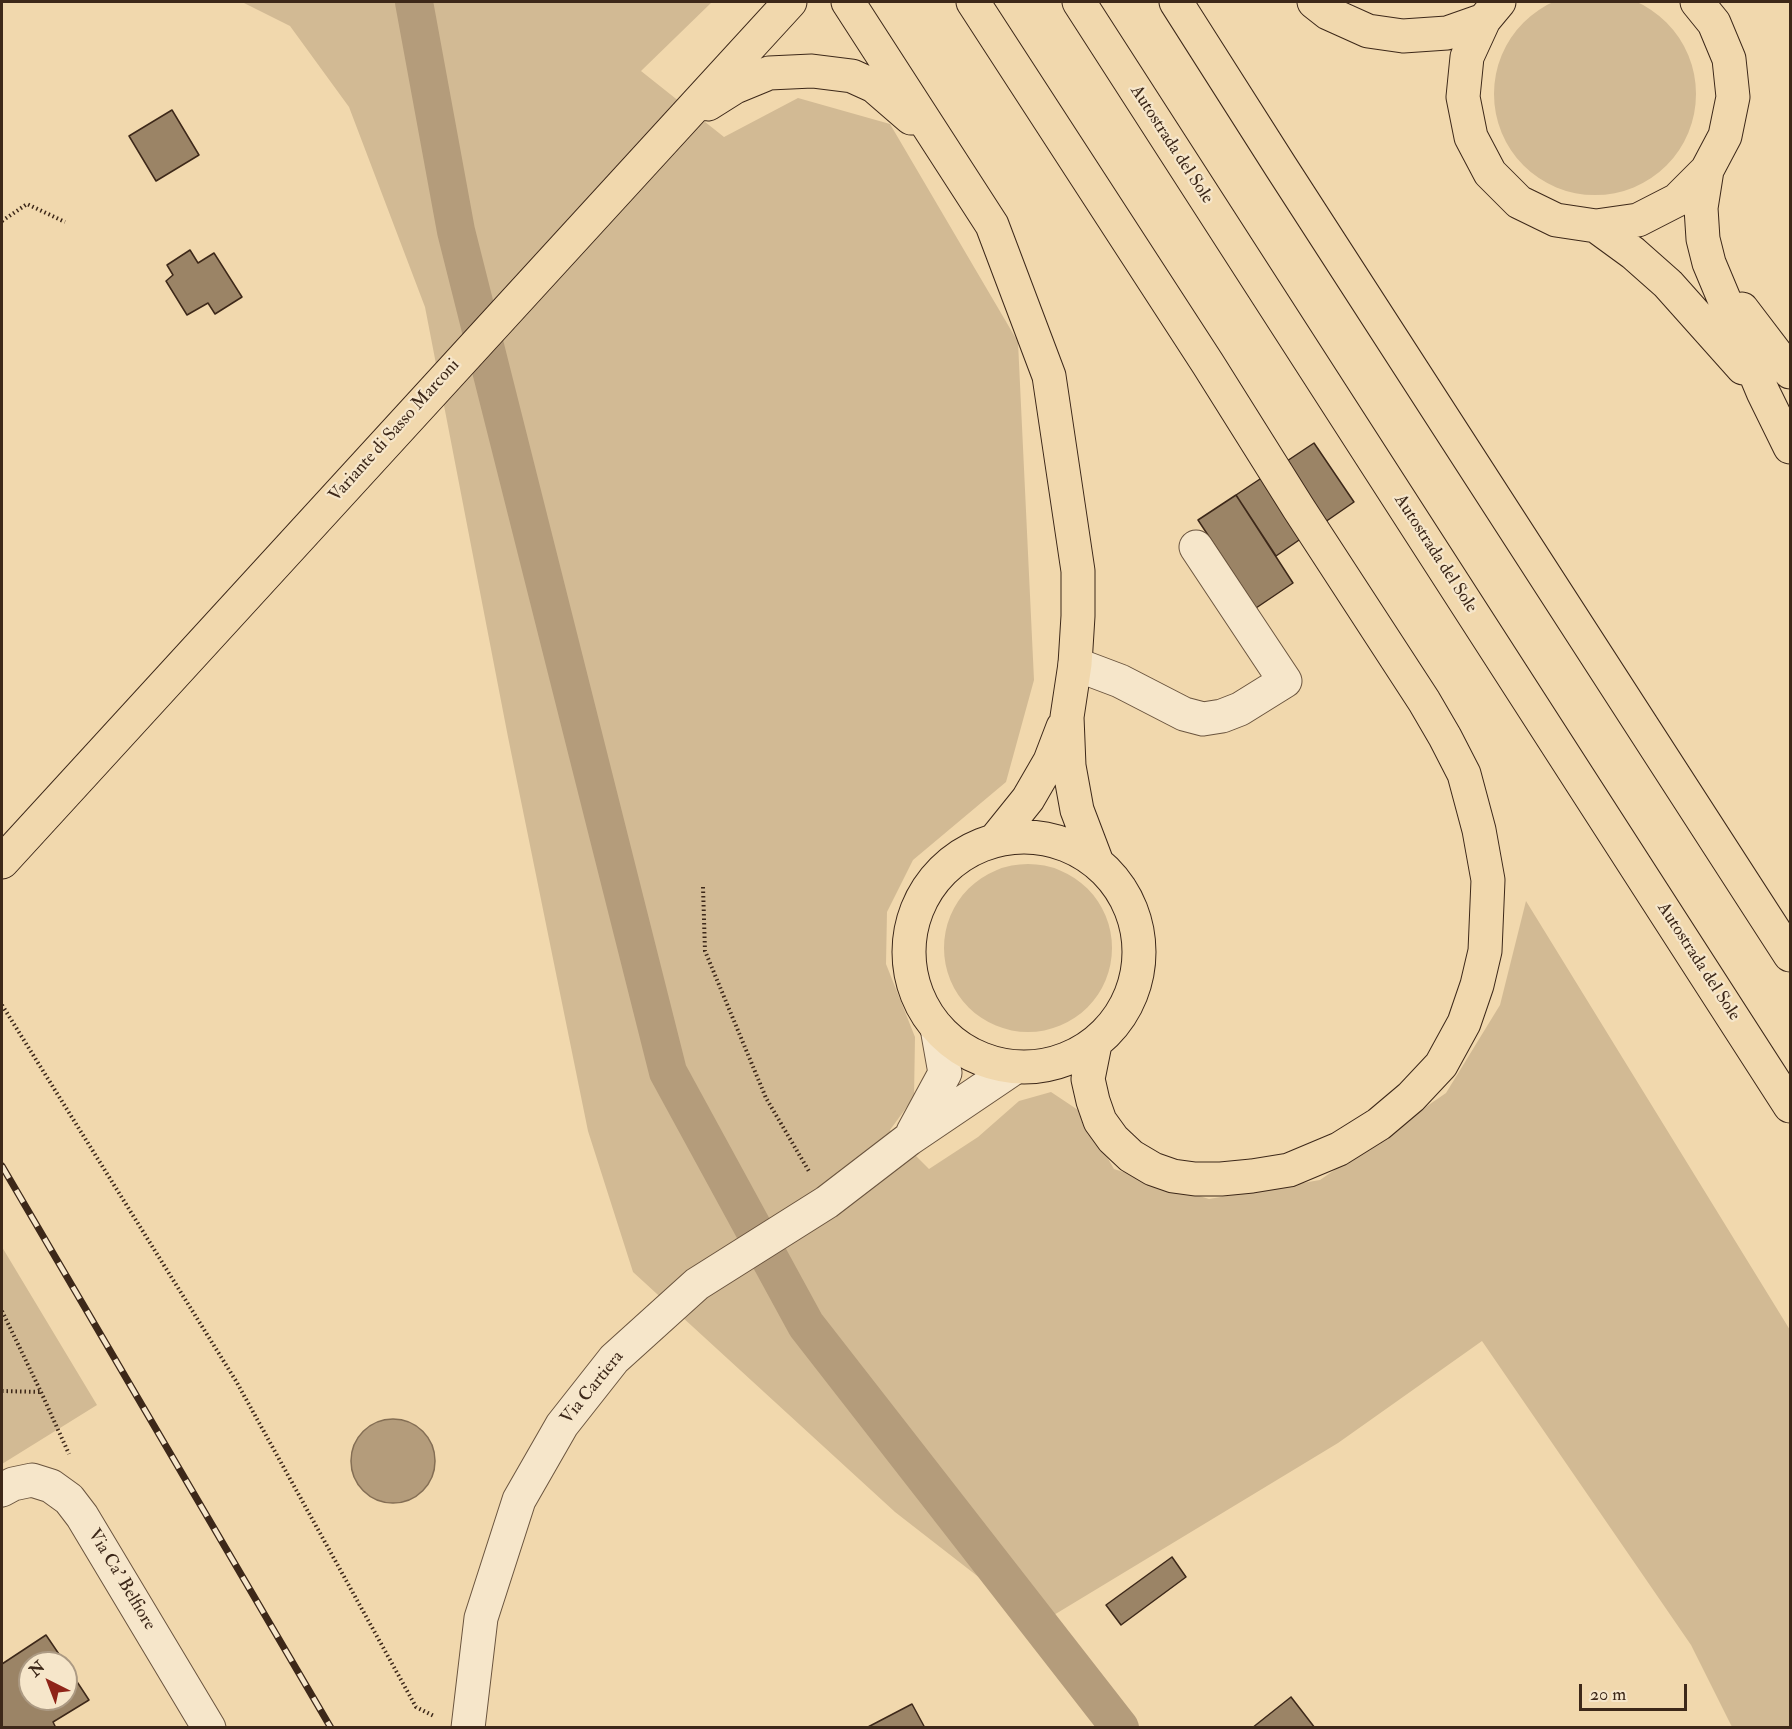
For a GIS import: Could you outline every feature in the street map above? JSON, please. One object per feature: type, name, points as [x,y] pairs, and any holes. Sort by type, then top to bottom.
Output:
[{"type":"highway","name":"Variante di Sasso Marconi","points":[[2,862],[790,2]]},
{"type":"highway","points":[[848,2],[992,225],[1049,376],[1078,571],[1075,664],[1068,717],[1069,766],[1077,810],[1095,860]]},
{"type":"highway","points":[[973,2],[1425,701],[1464,774],[1479,830],[1488,880],[1485,951],[1477,985],[1464,1023],[1441,1065],[1412,1097],[1379,1124],[1339,1149],[1289,1170],[1221,1179],[1195,1179],[1173,1176],[1153,1169],[1131,1156],[1113,1139],[1100,1121],[1093,1101],[1088,1079],[1095,1044]]},
{"type":"highway","name":"Autostrada del Sole","points":[[1079,2],[1791,1106]]},
{"type":"highway","points":[[1176,2],[1791,955]]},
{"type":"highway","points":[[1314,2],[1328,13],[1368,31],[1403,36],[1447,33],[1492,11]]},
{"type":"highway","points":[[1492,11],[1467,57],[1463,97],[1471,137],[1490,173],[1519,202],[1556,220],[1596,226],[1638,220],[1677,200],[1707,170],[1725,136],[1733,97],[1729,58],[1714,23],[1697,2]]},
{"type":"highway","points":[[676,124],[735,87],[769,73],[812,71],[852,76],[874,86],[943,148]]},
{"type":"highway","points":[[1707,170],[1701,208],[1703,239],[1709,263],[1763,392],[1791,447]]},
{"type":"highway","points":[[1596,226],[1633,253],[1668,284],[1697,314],[1763,392]]},
{"type":"highway","points":[[1709,263],[1762,337],[1791,372]]},
{"type":"highway","points":[[995,840],[1028,798],[1050,760],[1068,717]]},
{"type":"highway","points":[[1030,836],[1065,843],[1095,860],[1120,886],[1136,918],[1140,952],[1135,987],[1119,1019],[1095,1044],[1070,1059],[1043,1067],[1014,1068],[982,1060],[937,1028],[928,1018],[912,984],[908,947],[915,911],[934,879],[961,854],[995,840],[1030,836]]},
{"type":"street","points":[[1075,664],[1120,681],[1184,714],[1203,719],[1240,710],[1285,681],[1196,547]]},
{"type":"street","name":"Via Cartiera","points":[[909,1139],[945,1073],[937,1028]]},
{"type":"street","name":"Via Cartiera","points":[[455,1723],[481,1618],[519,1500],[562,1425],[614,1359],[697,1284],[827,1202],[909,1139],[1014,1068]]},
{"type":"street","name":"Via Ca' Belfiore","points":[[2,1490],[12,1484],[32,1480],[51,1486],[69,1499],[82,1516],[209,1728]]},
{"type":"path","points":[[2,221],[27,204],[65,222]]},
{"type":"path","points":[[703,887],[705,951],[766,1098],[827,1202]]},
{"type":"path","points":[[2,1005],[236,1381],[416,1707],[455,1723]]},
{"type":"path","points":[[2,1390],[41,1392]]},
{"type":"shaded area","points":[[1585,-7],[1605,-7],[1624,-3],[1643,5],[1673,30],[1684,46],[1692,65],[1696,94],[1692,123],[1684,142],[1659,172],[1643,183],[1624,191],[1605,195],[1585,195],[1566,191],[1547,183],[1517,158],[1506,142],[1498,123],[1494,104],[1494,84],[1498,65],[1506,46],[1531,16],[1547,5],[1566,-3]]},
{"type":"shaded area","points":[[242,2],[712,2],[641,71],[724,137],[798,98],[890,124],[1018,342],[1034,680],[1006,782],[913,860],[887,912],[886,964],[915,1037],[914,1097],[890,1130],[929,1169],[978,1137],[1019,1101],[1051,1092],[1081,1112],[1114,1169],[1209,1199],[1320,1180],[1446,1093],[1500,1005],[1526,901],[1790,1330],[1790,1727],[1732,1727],[1691,1645],[1482,1341],[1338,1443],[1039,1624],[895,1512],[633,1272],[588,1131],[508,737],[425,307],[349,107],[290,26]]},
{"type":"shaded area","points":[[1028,864],[1060,870],[1075,878],[1087,889],[1098,901],[1106,916],[1112,948],[1106,980],[1098,995],[1087,1007],[1075,1018],[1060,1026],[1028,1032],[996,1026],[981,1018],[969,1007],[958,995],[950,980],[944,948],[950,916],[958,901],[969,889],[981,878],[996,870]]},
{"type":"shaded area","points":[[2,1247],[97,1405],[2,1464]]},
{"type":"shaded area","points":[[393,1419],[409,1422],[423,1431],[432,1445],[435,1461],[432,1477],[423,1491],[409,1500],[393,1503],[377,1500],[363,1491],[354,1477],[351,1461],[354,1445],[363,1431],[377,1422]]},
{"type":"building","points":[[172,110],[199,155],[156,181],[129,136]]},
{"type":"building","points":[[190,250],[198,263],[214,253],[242,297],[215,314],[208,303],[187,315],[166,281],[173,275],[167,265]]},
{"type":"building","points":[[1314,443],[1354,502],[1276,556],[1236,495]]},
{"type":"building","points":[[1236,495],[1293,583],[1256,608],[1198,520]]},
{"type":"building","points":[[1172,1557],[1186,1577],[1121,1625],[1106,1605]]},
{"type":"building","points":[[46,1635],[57,1651],[22,1651]]},
{"type":"building","points":[[18,1653],[18,1711],[71,1711],[53,1722],[56,1728],[2,1728],[2,1664]]},
{"type":"building","points":[[78,1683],[89,1700],[78,1707]]},
{"type":"building","points":[[1291,1697],[1315,1728],[1252,1728]]},
{"type":"building","points":[[912,1704],[925,1728],[866,1728]]},
{"type":"waterway","points":[[414,2],[456,231],[668,1072],[806,1325],[1120,1728]]},
{"type":"railway","points":[[2,1166],[331,1728]]}]
